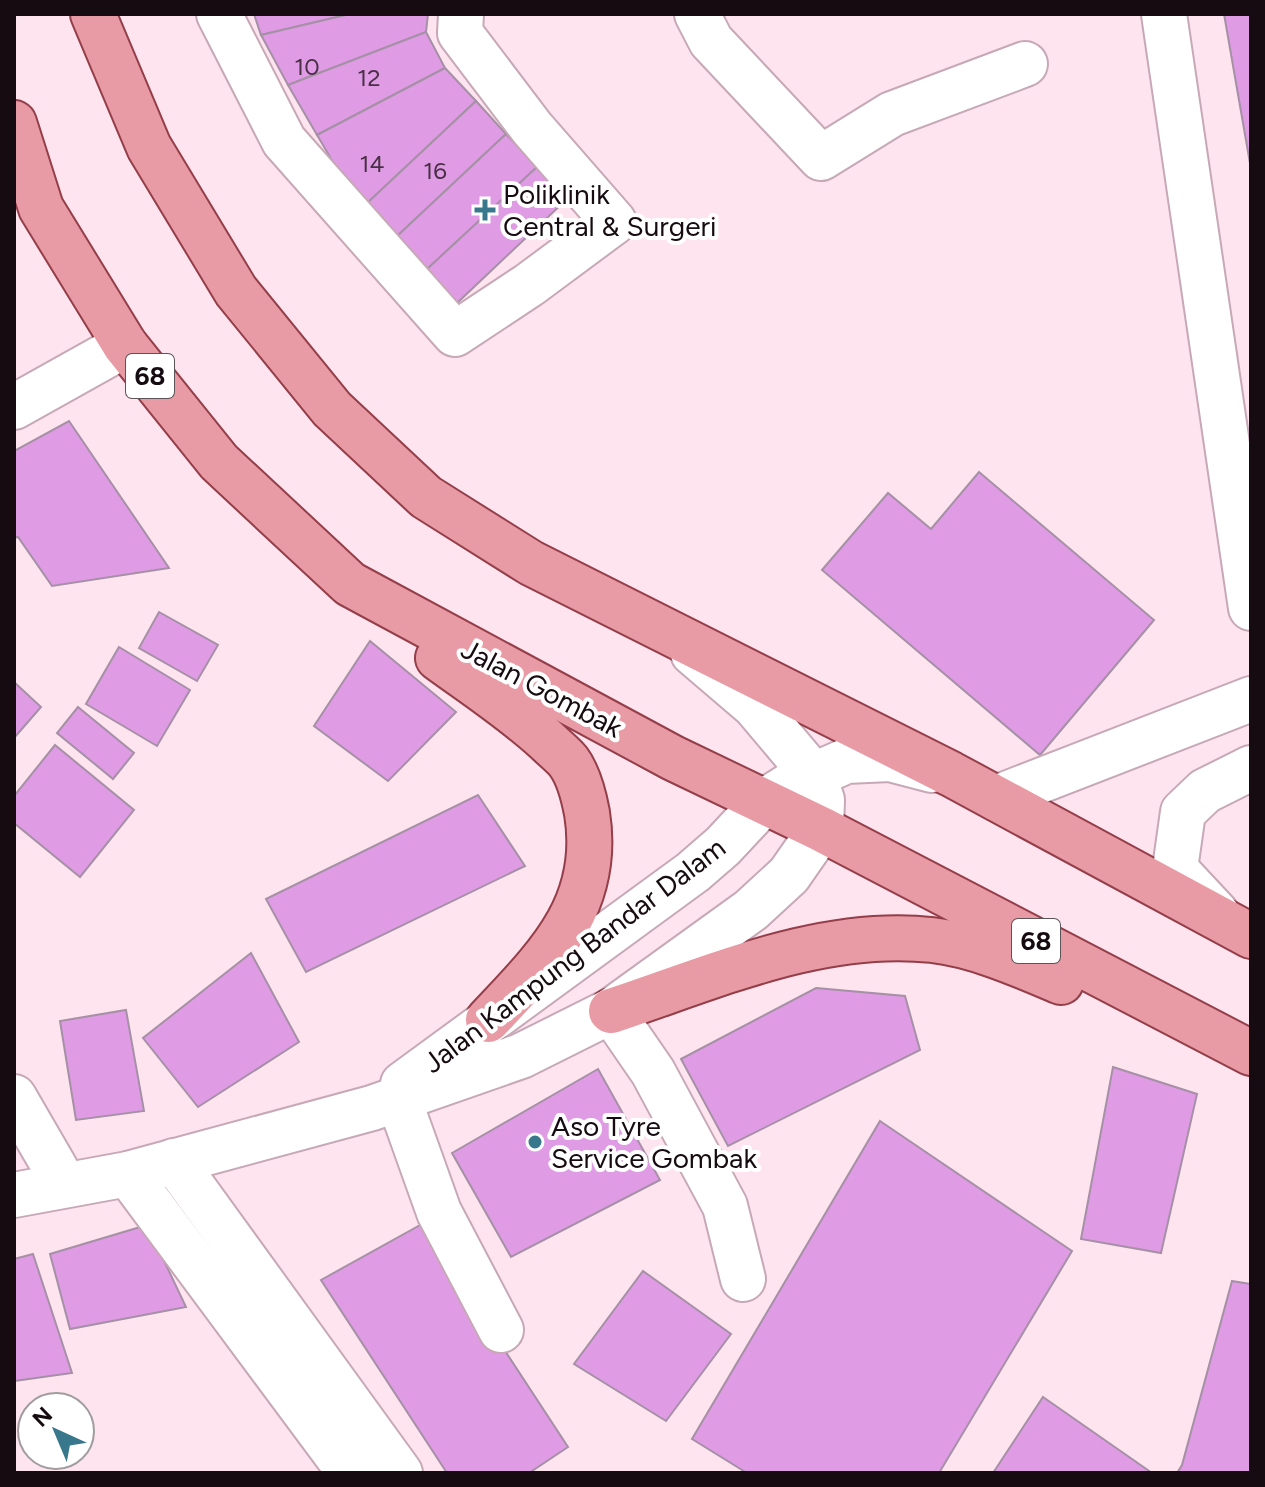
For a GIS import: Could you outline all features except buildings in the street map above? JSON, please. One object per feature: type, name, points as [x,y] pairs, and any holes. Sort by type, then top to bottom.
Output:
[{"type":"main road","points":[[93,14],[157,160],[236,291],[332,409],[426,497],[531,563],[951,774],[1239,930]]},
{"type":"main road","name":"Jalan Gombak","points":[[14,123],[41,208],[125,345],[219,462],[350,584],[673,758],[821,829],[1251,1053]]},
{"type":"main road","points":[[350,584],[431,654],[519,716],[569,762],[584,798],[590,833],[576,911],[548,955],[488,1020]]},
{"type":"main road","points":[[611,1011],[789,952],[870,938],[934,940],[989,954],[1031,970],[1251,1063]]},
{"type":"street","points":[[219,14],[284,141],[455,334],[529,285],[614,222],[532,128],[460,33],[461,14]]},
{"type":"street","points":[[697,14],[711,41],[821,158],[892,114],[1025,64]]},
{"type":"street","points":[[1164,14],[1251,608]]},
{"type":"street","points":[[14,407],[125,345]]},
{"type":"street","points":[[673,636],[755,706],[813,775],[822,800],[821,829]]},
{"type":"street","points":[[996,798],[1251,699]]},
{"type":"street","name":"Jalan Kampung Bandar Dalam","points":[[385,1104],[488,1020],[693,872],[723,846],[765,801],[846,761],[890,759],[951,774]]},
{"type":"street","points":[[1239,930],[1175,869],[1183,812],[1205,791],[1251,768]]},
{"type":"street","name":"Jalan Kampung Bandar Dalam","points":[[14,1195],[128,1174],[385,1104],[521,1056],[611,1011],[751,910],[789,875],[821,829]]},
{"type":"street","points":[[611,1011],[653,1072],[725,1206],[743,1279]]},
{"type":"street","points":[[14,1097],[65,1185]]},
{"type":"street","points":[[385,1104],[501,1330]]},
{"type":"street","points":[[174,1161],[400,1473]]},
{"type":"street","points":[[128,1174],[350,1473]]},
{"type":"place","name":"Poliklinik Central & Surgeri","points":[[485,210]]},
{"type":"place","name":"Aso Tyre Service Gombak","points":[[535,1142]]}]
